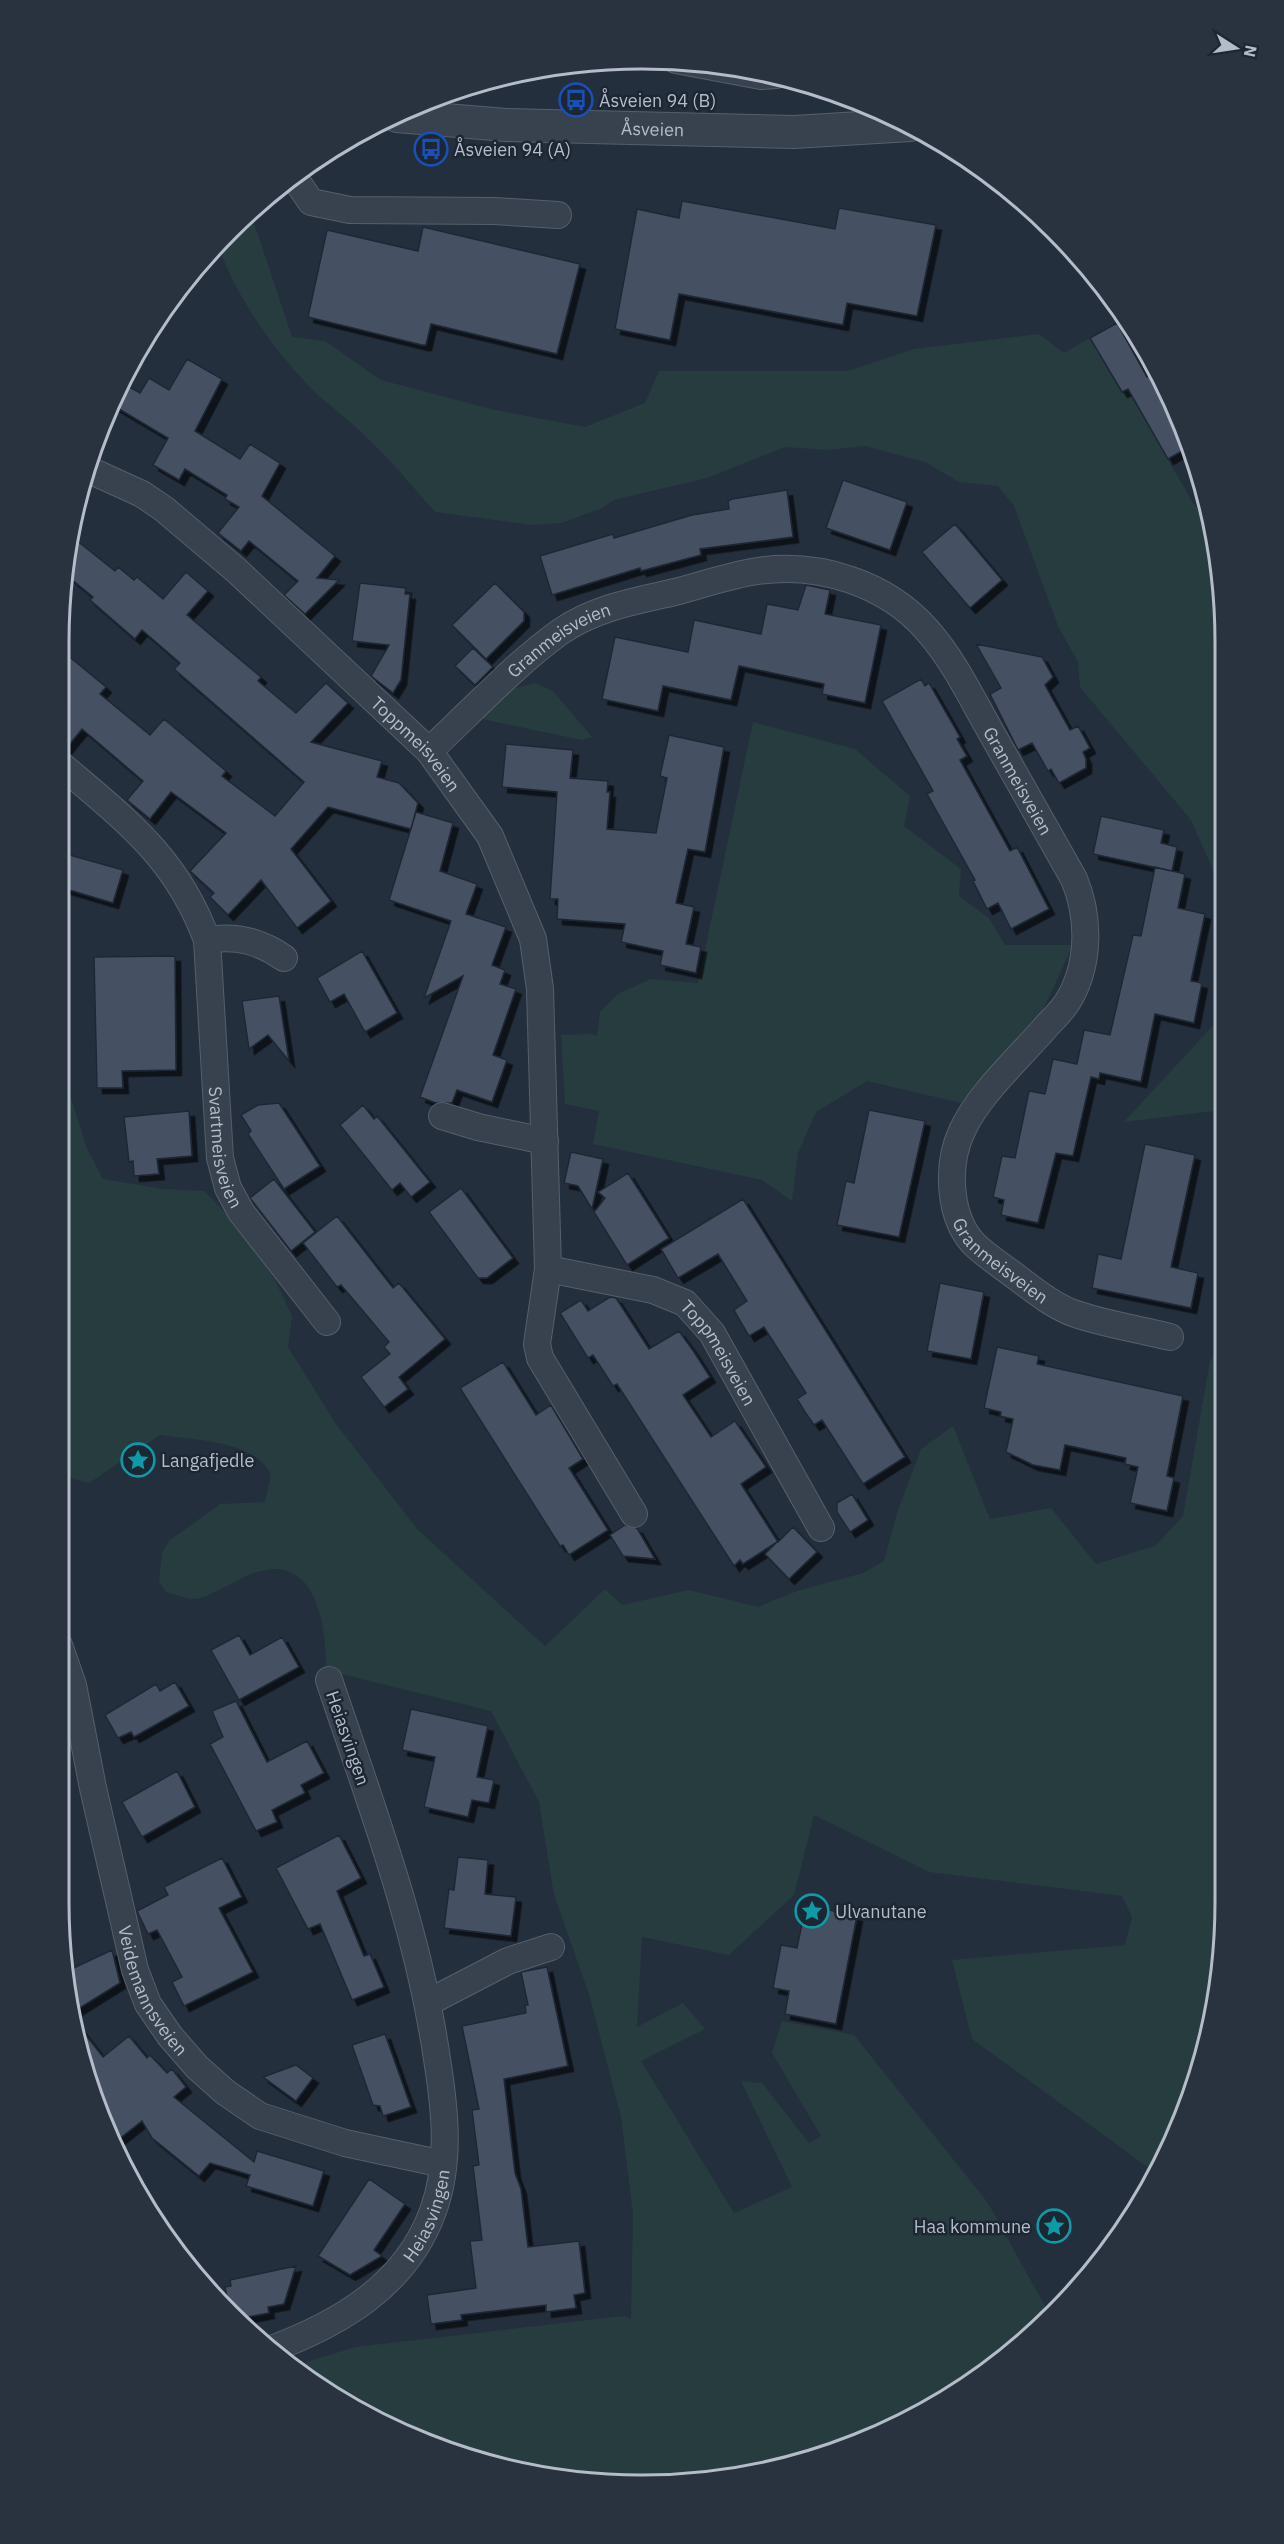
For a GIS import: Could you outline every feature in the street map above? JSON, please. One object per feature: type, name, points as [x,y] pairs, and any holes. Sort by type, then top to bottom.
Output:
[{"type":"street","name":"Åsveien","points":[[413,117],[506,125],[794,132],[891,126]]},
{"type":"street","points":[[298,183],[311,202],[350,210],[494,211],[558,215]]},
{"type":"street","name":"Toppmeisveien","points":[[95,473],[142,494],[164,509],[236,570],[429,751],[490,836],[533,939],[540,989],[548,1269],[537,1344],[540,1358],[634,1514]]},
{"type":"street","name":"Granmeisveien","points":[[429,751],[529,658],[561,632],[590,615],[619,604],[758,571],[787,569],[818,571],[852,580],[905,609],[927,629],[960,677],[1074,879],[1083,900],[1086,927],[1078,975],[1068,1001],[975,1109],[962,1131],[954,1151],[951,1174],[955,1205],[963,1230],[975,1245],[993,1259],[1072,1312],[1170,1337]]},
{"type":"street","name":"Svartmeisveien","points":[[69,772],[130,823],[162,857],[196,910],[207,940],[220,1158],[228,1188],[241,1212],[327,1322]]},
{"type":"street","points":[[207,940],[249,940],[265,945],[284,958]]},
{"type":"street","points":[[442,1116],[545,1141]]},
{"type":"street","name":"Toppmeisveien","points":[[548,1269],[653,1290],[685,1303],[712,1333],[821,1528]]},
{"type":"street","name":"Veidemannsveien","points":[[69,1674],[135,1970],[148,2004],[170,2036],[211,2080],[260,2116],[345,2143],[443,2164]]},
{"type":"street","name":"Heiasvingen","points":[[279,2346],[338,2320],[385,2285],[416,2245],[432,2214],[440,2191],[443,2164],[445,2122],[429,2002],[398,1885],[329,1680]]},
{"type":"street","points":[[429,2002],[508,1961],[550,1947]]},
{"type":"green space","points":[[253,221],[292,337],[325,341],[381,380],[495,410],[585,427],[645,403],[659,371],[848,371],[914,349],[1039,334],[1064,353],[1090,338],[1122,393],[1128,391],[1199,510],[1204,530],[1214,605],[1215,874],[1191,820],[1080,687],[1078,662],[1058,626],[1014,506],[998,486],[959,482],[925,462],[865,446],[828,450],[785,447],[707,478],[614,500],[600,509],[561,523],[532,525],[435,512],[374,444],[319,396],[288,363],[260,326],[226,267],[221,254]]},
{"type":"green space","points":[[535,683],[553,691],[592,737],[582,740],[482,719],[512,689]]},
{"type":"green space","points":[[753,722],[855,749],[910,796],[904,826],[961,869],[959,896],[989,918],[1005,945],[1073,945],[1042,1012],[961,1103],[867,1081],[816,1112],[798,1153],[792,1201],[762,1180],[593,1144],[599,1111],[565,1104],[561,1035],[591,1034],[597,1036],[600,1012],[618,994],[651,979],[698,983]]},
{"type":"green space","points":[[1215,1023],[1215,1111],[1124,1122]]},
{"type":"green space","points":[[69,1091],[86,1146],[103,1179],[163,1189],[204,1191],[236,1223],[275,1280],[292,1316],[288,1347],[336,1424],[418,1530],[545,1646],[605,1589],[622,1605],[689,1590],[758,1607],[797,1591],[863,1573],[884,1561],[897,1513],[921,1449],[953,1426],[990,1519],[1051,1508],[1096,1564],[1155,1546],[1183,1516],[1210,1361],[1215,1356],[1214,1939],[1204,2014],[1185,2086],[1149,2168],[972,2039],[952,1960],[1125,1945],[1132,1917],[1122,1896],[929,1872],[814,1815],[794,1895],[729,1955],[642,1937],[637,2027],[683,2003],[705,2029],[641,2061],[734,2213],[792,2187],[741,2081],[762,2083],[809,2143],[821,2136],[772,2053],[782,2021],[854,2035],[988,2203],[1046,2308],[991,2357],[928,2398],[895,2416],[826,2445],[790,2455],[754,2464],[679,2474],[605,2474],[567,2470],[530,2464],[458,2445],[389,2416],[355,2398],[302,2363],[355,2347],[624,2316],[631,2319],[633,2214],[621,2117],[589,1994],[554,1895],[539,1802],[491,1711],[326,1670],[324,1631],[319,1611],[312,1594],[302,1580],[289,1571],[271,1569],[249,1575],[213,1593],[193,1599],[166,1592],[159,1581],[162,1552],[170,1540],[220,1504],[265,1502],[271,1474],[250,1454],[222,1444],[160,1435],[89,1483],[69,1478]]},
{"type":"building","points":[[682,201],[835,229],[839,208],[936,225],[917,316],[847,303],[843,325],[679,294],[670,340],[615,329],[637,209],[679,218]]},
{"type":"building","points":[[423,227],[580,264],[557,354],[431,324],[426,345],[422,345],[308,317],[327,230],[418,251]]},
{"type":"building","points":[[1117,323],[1156,389],[1182,451],[1168,459],[1128,389],[1122,392],[1090,338]]},
{"type":"building","points":[[187,359],[222,379],[195,431],[240,459],[250,444],[280,463],[262,496],[335,556],[317,578],[339,580],[305,614],[284,595],[298,581],[249,541],[241,551],[218,533],[239,507],[225,499],[227,495],[185,469],[179,480],[153,465],[168,438],[119,409],[129,387],[140,393],[149,378],[169,390]]},
{"type":"building","points":[[843,480],[907,502],[890,550],[826,528]]},
{"type":"building","points":[[787,490],[793,537],[700,549],[701,555],[641,571],[640,568],[552,595],[540,556],[613,534],[614,538],[692,515],[729,509],[728,501],[732,499]]},
{"type":"building","points":[[955,524],[1002,580],[970,608],[922,552]]},
{"type":"building","points":[[78,542],[115,571],[118,567],[134,580],[137,577],[163,599],[186,572],[208,591],[187,615],[261,677],[258,681],[296,713],[326,683],[348,703],[311,742],[382,761],[377,777],[399,783],[418,803],[411,829],[328,807],[291,849],[331,901],[297,928],[261,880],[228,915],[210,897],[214,893],[190,871],[226,833],[171,792],[150,819],[127,800],[143,781],[82,729],[69,745],[69,656],[106,687],[100,694],[150,735],[164,719],[226,771],[222,776],[275,816],[304,782],[174,669],[180,663],[142,630],[135,639],[90,600],[93,597],[73,580]]},
{"type":"building","points":[[360,583],[406,588],[405,594],[410,594],[401,680],[393,693],[371,676],[389,645],[352,641]]},
{"type":"building","points":[[495,583],[524,612],[524,621],[486,659],[452,625]]},
{"type":"building","points":[[806,585],[830,590],[825,614],[881,625],[865,703],[822,694],[824,684],[739,666],[731,700],[663,686],[658,711],[602,699],[615,637],[688,652],[694,620],[761,634],[767,604],[798,610]]},
{"type":"building","points":[[976,644],[1042,657],[1053,677],[1045,685],[1070,730],[1078,726],[1090,748],[1083,752],[1086,768],[1059,783],[1051,769],[1048,771],[1032,743],[1018,750],[990,694],[1001,688]]},
{"type":"building","points":[[473,648],[493,667],[475,685],[455,666]]},
{"type":"building","points":[[921,679],[925,686],[929,683],[960,737],[957,739],[967,756],[960,760],[1010,851],[1017,847],[1049,909],[1011,929],[998,903],[987,909],[973,881],[975,880],[927,794],[933,791],[882,701]]},
{"type":"building","points":[[669,735],[724,747],[705,852],[688,849],[676,903],[694,907],[686,944],[701,947],[696,973],[660,965],[663,951],[621,942],[625,924],[557,919],[558,899],[550,899],[557,792],[502,787],[506,744],[573,750],[570,778],[608,781],[607,792],[610,792],[607,829],[656,833],[667,778],[660,776]]},
{"type":"building","points":[[416,812],[453,823],[440,871],[477,884],[466,914],[506,927],[492,965],[505,970],[500,984],[516,989],[493,1055],[507,1060],[492,1102],[457,1090],[452,1103],[436,1103],[420,1097],[463,976],[424,998],[451,921],[389,900]]},
{"type":"building","points":[[1101,816],[1164,830],[1161,843],[1177,847],[1172,871],[1093,854]]},
{"type":"building","points":[[69,855],[123,870],[113,903],[69,890]]},
{"type":"building","points":[[1155,867],[1185,874],[1178,908],[1205,914],[1191,981],[1202,983],[1194,1023],[1155,1014],[1141,1082],[1100,1073],[1099,1079],[1091,1077],[1073,1156],[1056,1153],[1038,1223],[1001,1215],[1004,1200],[993,1197],[1002,1156],[1015,1158],[1029,1091],[1045,1094],[1053,1059],[1077,1064],[1084,1030],[1110,1035],[1133,935],[1141,936]]},
{"type":"building","points":[[362,951],[397,1013],[365,1032],[344,994],[330,1002],[317,978]]},
{"type":"building","points":[[175,956],[176,1070],[122,1071],[123,1088],[97,1088],[94,957]]},
{"type":"building","points":[[279,996],[289,1061],[268,1035],[249,1049],[242,1001]]},
{"type":"building","points":[[279,1103],[320,1166],[284,1189],[248,1134],[251,1131],[241,1115],[258,1105]]},
{"type":"building","points":[[363,1105],[374,1119],[377,1116],[430,1182],[411,1197],[400,1183],[392,1190],[340,1125]]},
{"type":"building","points":[[869,1110],[925,1121],[899,1237],[837,1225],[846,1181],[854,1183]]},
{"type":"building","points":[[189,1111],[192,1156],[157,1159],[159,1174],[134,1176],[133,1161],[129,1162],[124,1117]]},
{"type":"building","points":[[1145,1144],[1195,1155],[1171,1267],[1198,1273],[1191,1308],[1092,1288],[1098,1254],[1121,1259]]},
{"type":"building","points":[[571,1152],[603,1159],[592,1209],[578,1186],[564,1183]]},
{"type":"building","points":[[628,1173],[669,1238],[627,1265],[594,1212],[605,1198],[598,1192]]},
{"type":"building","points":[[274,1179],[315,1232],[291,1251],[250,1198]]},
{"type":"building","points":[[461,1188],[513,1258],[487,1278],[478,1278],[429,1212]]},
{"type":"building","points":[[743,1199],[905,1457],[863,1484],[822,1420],[814,1425],[805,1412],[797,1399],[806,1393],[764,1327],[749,1336],[734,1310],[747,1301],[718,1254],[678,1278],[661,1249]]},
{"type":"building","points":[[337,1216],[393,1288],[399,1283],[445,1339],[399,1377],[408,1389],[384,1407],[361,1377],[390,1354],[384,1347],[389,1342],[341,1285],[337,1287],[303,1243]]},
{"type":"building","points":[[940,1283],[984,1292],[971,1359],[927,1351]]},
{"type":"building","points":[[610,1297],[616,1298],[649,1349],[679,1331],[710,1377],[683,1395],[711,1437],[735,1421],[766,1467],[741,1484],[778,1542],[793,1527],[817,1552],[789,1579],[765,1554],[777,1542],[743,1564],[740,1560],[734,1566],[617,1384],[613,1386],[593,1355],[588,1358],[560,1313],[581,1300],[588,1311]]},
{"type":"building","points":[[997,1347],[1039,1356],[1037,1364],[1183,1396],[1167,1476],[1174,1478],[1167,1511],[1130,1503],[1138,1467],[1125,1464],[1126,1458],[1065,1445],[1060,1470],[1033,1465],[1006,1452],[1013,1419],[1000,1416],[1001,1412],[984,1408]]},
{"type":"building","points":[[503,1362],[536,1415],[551,1405],[583,1459],[569,1468],[608,1530],[569,1555],[563,1545],[560,1546],[460,1388]]},
{"type":"building","points":[[852,1494],[868,1520],[850,1532],[837,1512],[837,1503]]},
{"type":"building","points":[[625,1525],[637,1528],[655,1559],[623,1556],[610,1535]]},
{"type":"building","points":[[239,1635],[250,1655],[282,1637],[299,1667],[239,1700],[211,1650]]},
{"type":"building","points":[[175,1682],[189,1706],[134,1737],[131,1732],[118,1738],[105,1715],[156,1684],[160,1691]]},
{"type":"building","points":[[236,1701],[267,1762],[307,1741],[324,1773],[301,1785],[305,1793],[272,1810],[277,1822],[256,1831],[210,1744],[223,1737],[212,1711]]},
{"type":"building","points":[[411,1709],[488,1726],[477,1777],[494,1780],[489,1803],[472,1800],[468,1817],[424,1807],[435,1757],[402,1750]]},
{"type":"building","points":[[177,1771],[195,1807],[142,1837],[122,1802]]},
{"type":"building","points":[[339,1835],[361,1878],[337,1891],[364,1956],[370,1954],[384,1987],[352,2000],[320,1924],[308,1929],[276,1868]]},
{"type":"building","points":[[458,1857],[488,1860],[485,1894],[516,1897],[511,1936],[444,1928],[449,1889],[454,1890]]},
{"type":"building","points":[[222,1858],[242,1897],[219,1908],[253,1972],[184,2006],[172,1982],[182,1977],[157,1930],[148,1934],[137,1911],[168,1895],[164,1887]]},
{"type":"building","points":[[806,1905],[857,1916],[836,2024],[785,2014],[789,1991],[773,1988],[781,1945],[797,1948]]},
{"type":"building","points":[[112,1950],[120,1983],[79,2008],[73,1968]]},
{"type":"building","points":[[547,1967],[568,2066],[504,2079],[515,2173],[521,2189],[528,2247],[579,2241],[585,2293],[574,2295],[576,2308],[546,2312],[546,2305],[461,2315],[462,2320],[431,2324],[427,2295],[476,2288],[470,2241],[482,2240],[473,2166],[479,2165],[472,2110],[479,2109],[462,2026],[526,2013],[525,2005],[528,2005],[521,1972]]},
{"type":"building","points":[[85,2034],[103,2057],[129,2036],[147,2058],[150,2055],[167,2073],[172,2069],[186,2087],[174,2097],[254,2162],[257,2151],[324,2171],[313,2206],[246,2186],[250,2175],[210,2163],[199,2176],[152,2138],[142,2121],[120,2138],[99,2086]]},
{"type":"building","points":[[385,2034],[411,2107],[383,2116],[380,2106],[373,2105],[352,2045]]},
{"type":"building","points":[[296,2065],[313,2078],[296,2101],[263,2077]]},
{"type":"building","points":[[369,2179],[405,2204],[374,2250],[382,2256],[350,2275],[318,2256]]},
{"type":"building","points":[[296,2266],[284,2304],[268,2307],[269,2313],[247,2317],[227,2297],[225,2287],[231,2286],[230,2280]]},
{"type":"place","name":"Åsveien 94 (B)","points":[[576,100]]},
{"type":"place","name":"Åsveien 94 (A)","points":[[431,149]]},
{"type":"place","name":"Langafjedle","points":[[138,1460]]},
{"type":"place","name":"Ulvanutane","points":[[812,1911]]},
{"type":"place","name":"Haa kommune","points":[[1054,2226]]}]
